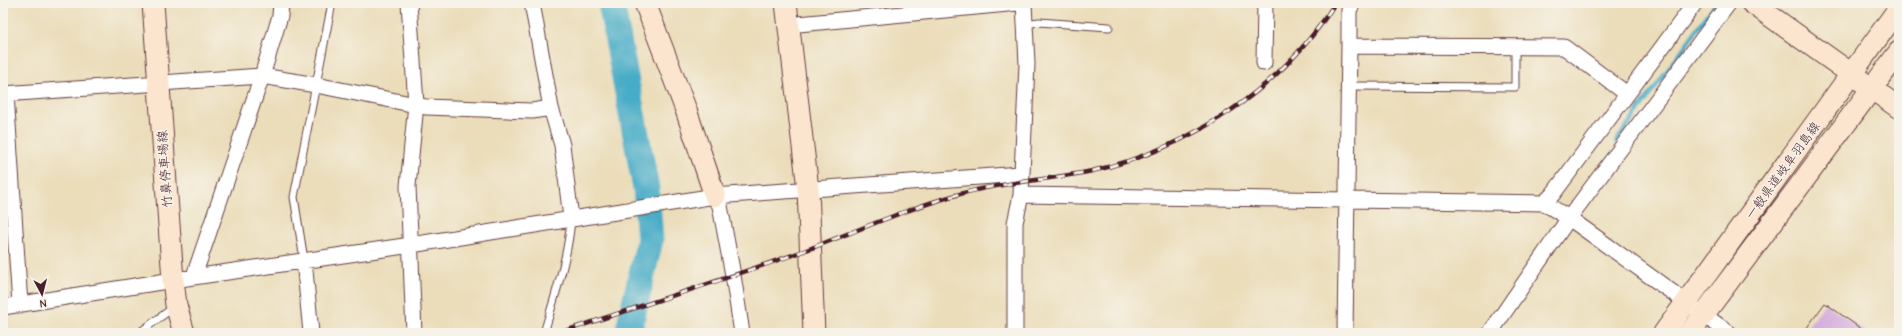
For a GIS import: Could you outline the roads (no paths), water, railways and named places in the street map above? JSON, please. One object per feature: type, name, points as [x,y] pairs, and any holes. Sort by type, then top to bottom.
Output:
[{"type":"main road","name":"竹鼻停車場線","points":[[153,3],[173,280],[176,305],[184,333]]},
{"type":"main road","points":[[645,3],[686,110],[715,196]]},
{"type":"main road","points":[[786,3],[808,189],[814,333]]},
{"type":"main road","points":[[1752,3],[1899,108]]},
{"type":"main road","name":"一般県道岐阜羽島線","points":[[1664,333],[1899,8]]},
{"type":"main road","name":"一般県道岐阜羽島線","points":[[1690,333],[1899,52]]},
{"type":"street","points":[[194,276],[262,76],[280,16],[281,3]]},
{"type":"street","points":[[409,3],[416,104],[408,186],[414,333]]},
{"type":"street","points":[[532,3],[551,108],[562,145],[571,218]]},
{"type":"street","points":[[788,25],[1018,3]]},
{"type":"street","points":[[1015,333],[1016,223],[1021,195],[1027,64],[1024,3]]},
{"type":"street","points":[[1264,63],[1265,3]]},
{"type":"street","points":[[1345,333],[1349,10],[1353,3]]},
{"type":"street","points":[[1544,203],[1553,194],[1695,3]]},
{"type":"street","points":[[1490,333],[1569,218],[1729,3]]},
{"type":"street","points":[[1349,46],[1564,47],[1628,94]]},
{"type":"street","points":[[20,305],[4,94],[262,76],[426,107],[532,111],[551,108]]},
{"type":"street","points":[[3,307],[194,276],[411,245],[715,196],[1021,174]]},
{"type":"street","points":[[1021,195],[1544,203],[1569,218],[1729,333]]},
{"type":"street","points":[[715,196],[720,206],[742,333]]},
{"type":"street","points":[[304,260],[311,333]]},
{"type":"lane","points":[[304,260],[294,196],[332,3]]},
{"type":"lane","points":[[1025,24],[1039,22],[1110,27]]},
{"type":"lane","points":[[1349,86],[1515,87],[1515,46]]},
{"type":"lane","points":[[544,333],[570,241],[571,218]]},
{"type":"lane","points":[[139,333],[176,305]]},
{"type":"waterway","points":[[611,3],[646,188],[650,240],[628,333]]},
{"type":"waterway","points":[[1616,142],[1716,3]]},
{"type":"railway","points":[[559,333],[778,260],[903,213],[960,194],[1009,184],[1092,171],[1128,161],[1164,147],[1198,131],[1230,111],[1261,88],[1289,62],[1314,34],[1335,3]]}]
